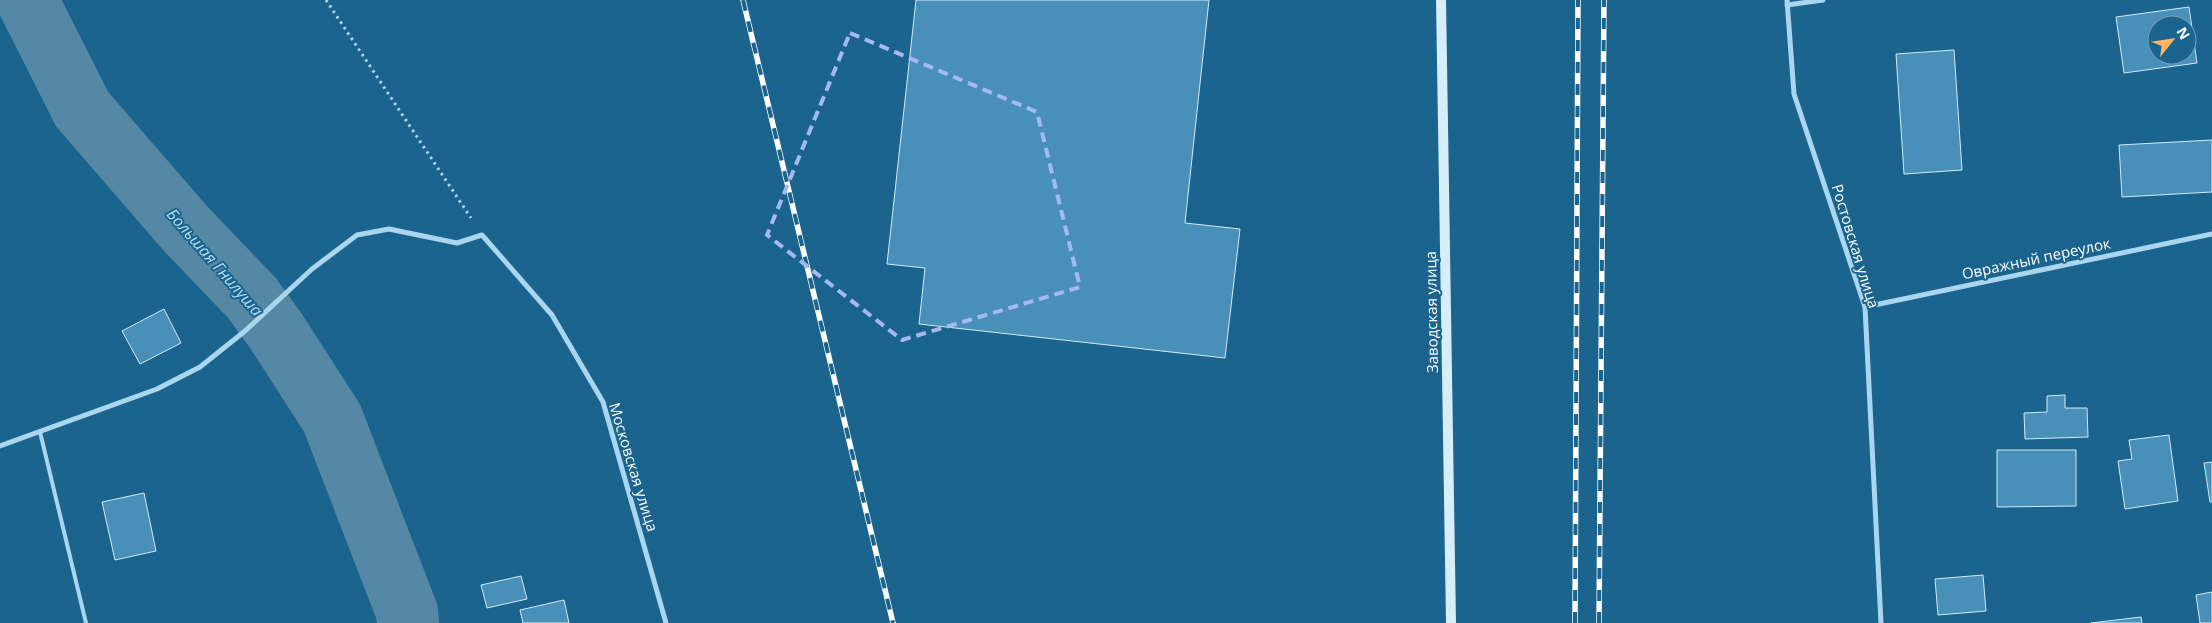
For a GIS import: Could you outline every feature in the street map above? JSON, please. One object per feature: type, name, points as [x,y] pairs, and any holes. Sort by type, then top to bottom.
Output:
[{"type":"main road","name":"Заводская улица","points":[[1441,0],[1451,623]]},
{"type":"street","points":[[1787,2],[1823,0]]},
{"type":"street","name":"Ростовская улица","points":[[1787,2],[1794,94],[1865,307],[1881,623]]},
{"type":"street","points":[[0,446],[157,389],[200,367],[245,331],[312,269],[357,235],[389,228],[457,243],[482,235]]},
{"type":"street","name":"Овражный переулок","points":[[1865,307],[2212,234]]},
{"type":"street","name":"Московская улица","points":[[482,235],[552,315],[603,402],[666,623]]},
{"type":"lane","points":[[40,432],[86,623]]},
{"type":"path","points":[[326,0],[482,235]]},
{"type":"highlighted area","points":[[850,33],[1037,112],[1080,287],[902,340],[767,235]]},
{"type":"building","points":[[916,0],[1209,0],[1185,223],[1240,229],[1225,358],[919,324],[925,268],[887,264]]},
{"type":"building","points":[[2189,7],[2190,15],[2147,15],[2147,65],[2182,65],[2124,73],[2116,17]]},
{"type":"building","points":[[1954,50],[1962,170],[1904,174],[1896,54]]},
{"type":"building","points":[[2212,140],[2212,192],[2122,197],[2119,145]]},
{"type":"building","points":[[164,309],[181,343],[140,364],[122,331]]},
{"type":"building","points":[[2065,395],[2065,408],[2087,408],[2088,437],[2025,439],[2024,413],[2047,412],[2047,396]]},
{"type":"building","points":[[2169,435],[2178,501],[2125,509],[2118,461],[2132,459],[2129,440]]},
{"type":"building","points":[[1997,450],[2076,450],[2076,506],[1997,507]]},
{"type":"building","points":[[2212,462],[2212,502],[2210,502],[2204,463]]},
{"type":"building","points":[[144,493],[156,551],[115,560],[102,502]]},
{"type":"building","points":[[1983,575],[1986,611],[1938,615],[1935,579]]},
{"type":"building","points":[[521,576],[527,599],[487,608],[481,585]]},
{"type":"building","points":[[2212,592],[2212,623],[2200,623],[2196,595]]},
{"type":"building","points":[[564,600],[569,623],[523,623],[520,610]]},
{"type":"building","points":[[2141,617],[2142,623],[2091,623]]},
{"type":"waterway","name":"Большая Гнилуша","points":[[27,0],[82,109],[185,228],[252,298],[276,331],[332,418],[407,612],[408,623]]},
{"type":"railway","points":[[743,0],[893,623]]},
{"type":"railway","points":[[1575,623],[1578,0]]},
{"type":"railway","points":[[1599,623],[1604,0]]}]
